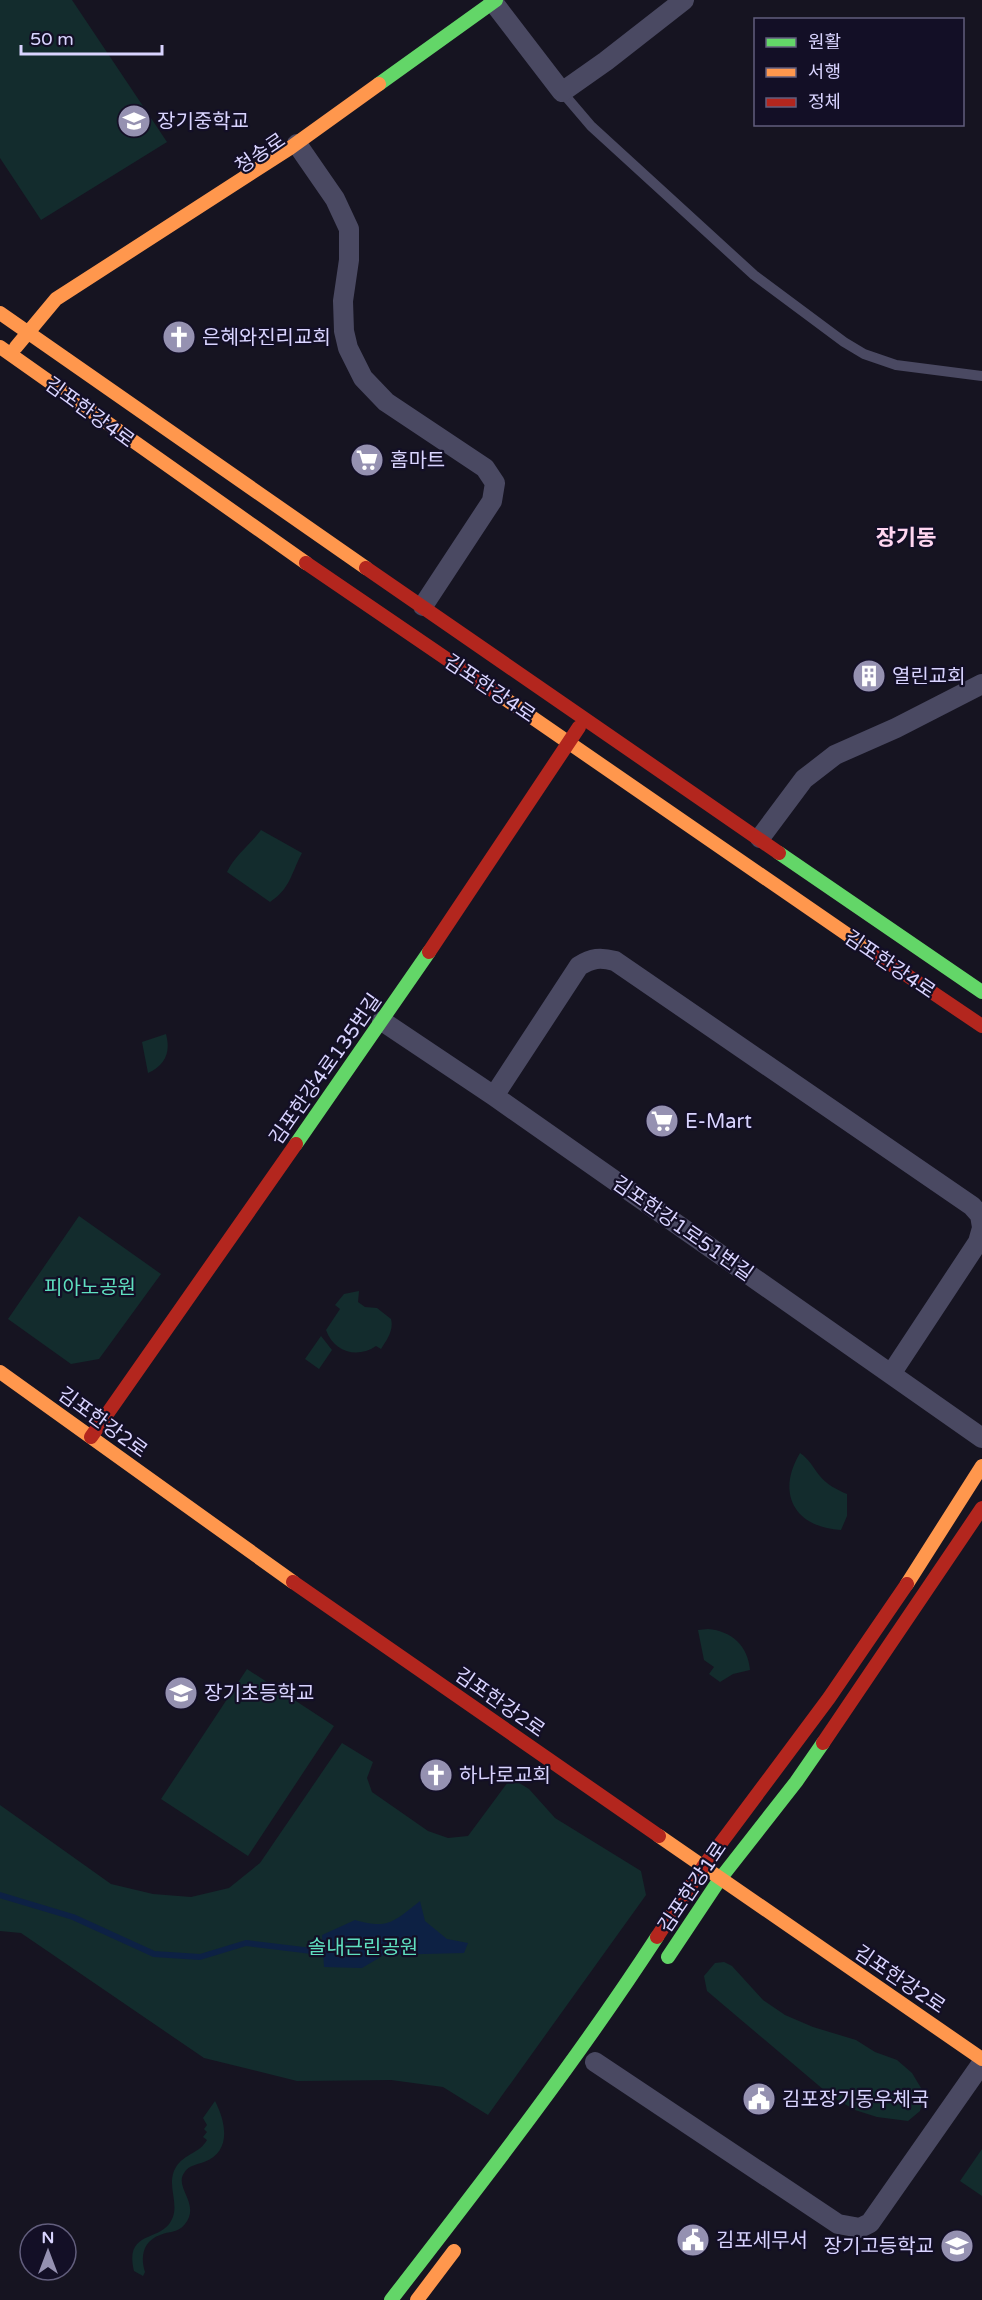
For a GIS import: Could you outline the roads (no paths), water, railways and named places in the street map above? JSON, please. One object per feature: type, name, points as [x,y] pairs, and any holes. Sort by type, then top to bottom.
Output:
[{"type":"street","points":[[498,2],[562,92],[684,0]]},
{"type":"street","name":"청송로","points":[[5,351],[28,332],[56,299],[299,146],[498,2]]},
{"type":"street","points":[[299,146],[335,199],[349,229],[350,242],[343,302],[343,324],[348,348],[363,378],[387,402],[485,468],[495,483],[495,493],[487,510],[423,606]]},
{"type":"street","name":"김포한강4로","points":[[0,313],[158,425],[760,837],[982,992]]},
{"type":"street","name":"김포한강4로","points":[[5,351],[324,576],[982,1026]]},
{"type":"street","points":[[760,837],[804,780],[835,755],[896,728],[982,684]]},
{"type":"street","name":"김포한강4로135번길","points":[[91,1437],[382,1021],[585,719]]},
{"type":"street","points":[[494,1096],[579,966],[601,957],[615,961],[972,1206],[980,1215],[982,1228],[978,1242],[891,1374]]},
{"type":"street","name":"김포한강1로51번길","points":[[382,1021],[494,1096],[982,1438]]},
{"type":"street","name":"김포한강2로","points":[[0,1372],[314,1597],[720,1880],[982,2059]]},
{"type":"street","name":"김포한강1로","points":[[391,2300],[492,2170],[604,2019],[703,1867],[842,1680],[888,1613],[982,1466]]},
{"type":"street","name":"김포한강1로","points":[[660,1968],[720,1880],[809,1764],[982,1508]]},
{"type":"street","points":[[595,2062],[838,2223],[860,2228],[870,2223],[982,2063]]},
{"type":"street","points":[[417,2300],[466,2235]]},
{"type":"lane","points":[[562,92],[591,126],[754,275],[844,342],[864,354],[896,366],[982,376]]},
{"type":"water","points":[[420,1901],[425,1921],[447,1939],[468,1943],[464,1953],[384,1955],[362,1968],[324,1967],[322,1935],[355,1920],[376,1924],[390,1922]]},
{"type":"waterway","points":[[0,1895],[73,1917],[154,1954],[200,1957],[246,1943],[312,1951],[330,1948]]},
{"type":"place","name":"장기중학교","points":[[134,121]]},
{"type":"place","name":"은혜와진리교회","points":[[179,337]]},
{"type":"place","name":"홈마트","points":[[367,460]]},
{"type":"place","name":"열린교회","points":[[869,676]]},
{"type":"place","name":"E-Mart","points":[[662,1121]]},
{"type":"place","name":"장기초등학교","points":[[181,1693]]},
{"type":"place","name":"하나로교회","points":[[436,1775]]},
{"type":"place","name":"김포장기동우체국","points":[[759,2099]]},
{"type":"place","name":"김포세무서","points":[[693,2240]]},
{"type":"place","name":"장기고등학교","points":[[957,2246]]},
{"type":"district","name":"장기동","points":[[906,537]]},
{"type":"park label","name":"피아노공원","points":[[90,1287]]},
{"type":"park label","name":"솔내근린공원","points":[[363,1947]]}]
